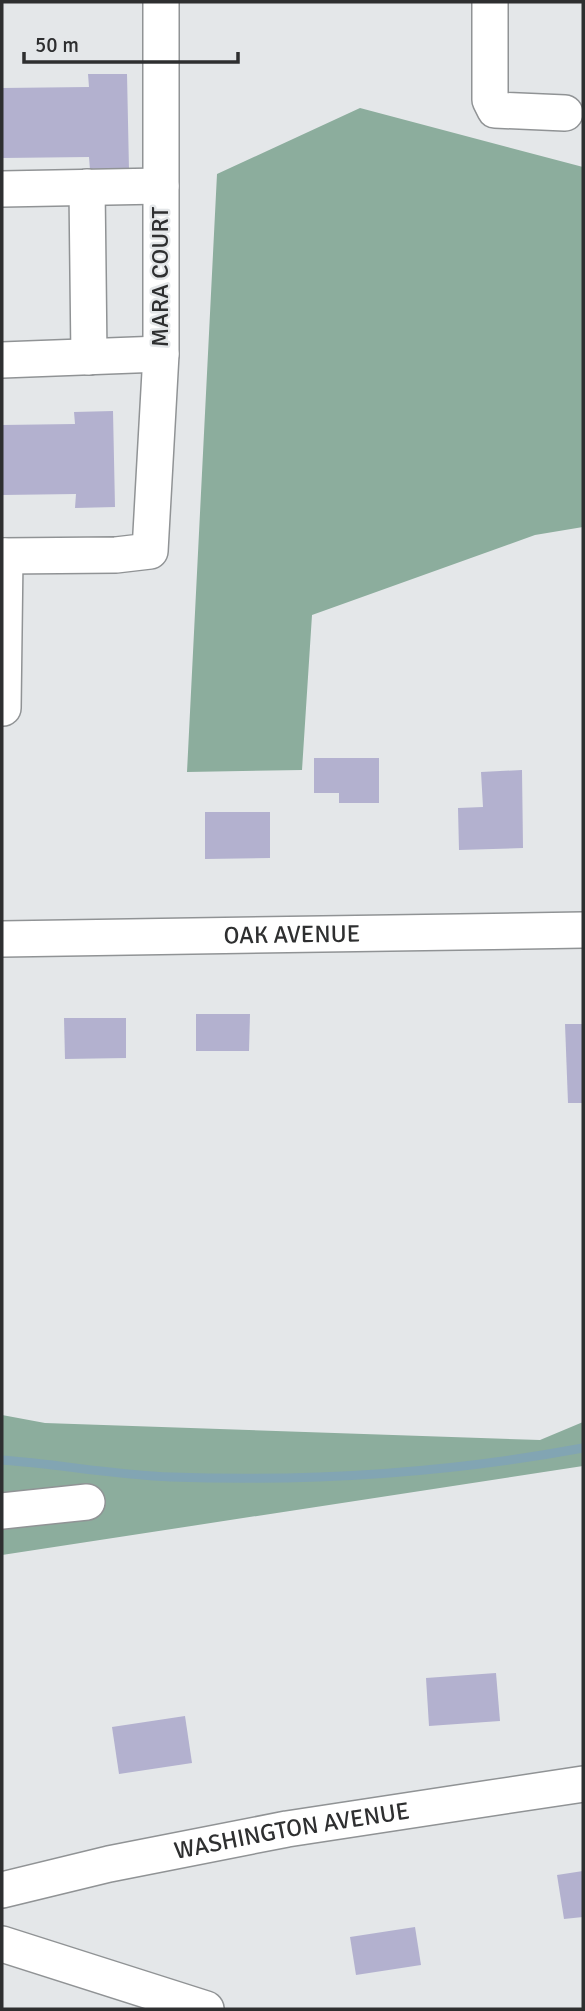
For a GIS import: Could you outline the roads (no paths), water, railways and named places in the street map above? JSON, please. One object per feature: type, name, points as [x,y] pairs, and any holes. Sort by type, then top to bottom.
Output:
[{"type":"street","name":"MARA COURT","points":[[3,556],[116,555],[150,551],[161,354],[161,2]]},
{"type":"street","points":[[490,2],[490,100],[495,110],[565,113]]},
{"type":"street","points":[[2,189],[161,186]]},
{"type":"street","points":[[87,187],[89,357]]},
{"type":"street","points":[[2,360],[161,354]]},
{"type":"street","points":[[3,556],[3,708]]},
{"type":"street","name":"OAK AVENUE","points":[[2,939],[583,929]]},
{"type":"street","points":[[2,1511],[87,1503]]},
{"type":"street","name":"WASHINGTON AVENUE","points":[[2,1890],[109,1864],[287,1829],[583,1784]]},
{"type":"street","points":[[2,1944],[206,2009]]},
{"type":"waterway","points":[[2,1460],[150,1476],[326,1477],[481,1464],[583,1448]]}]
